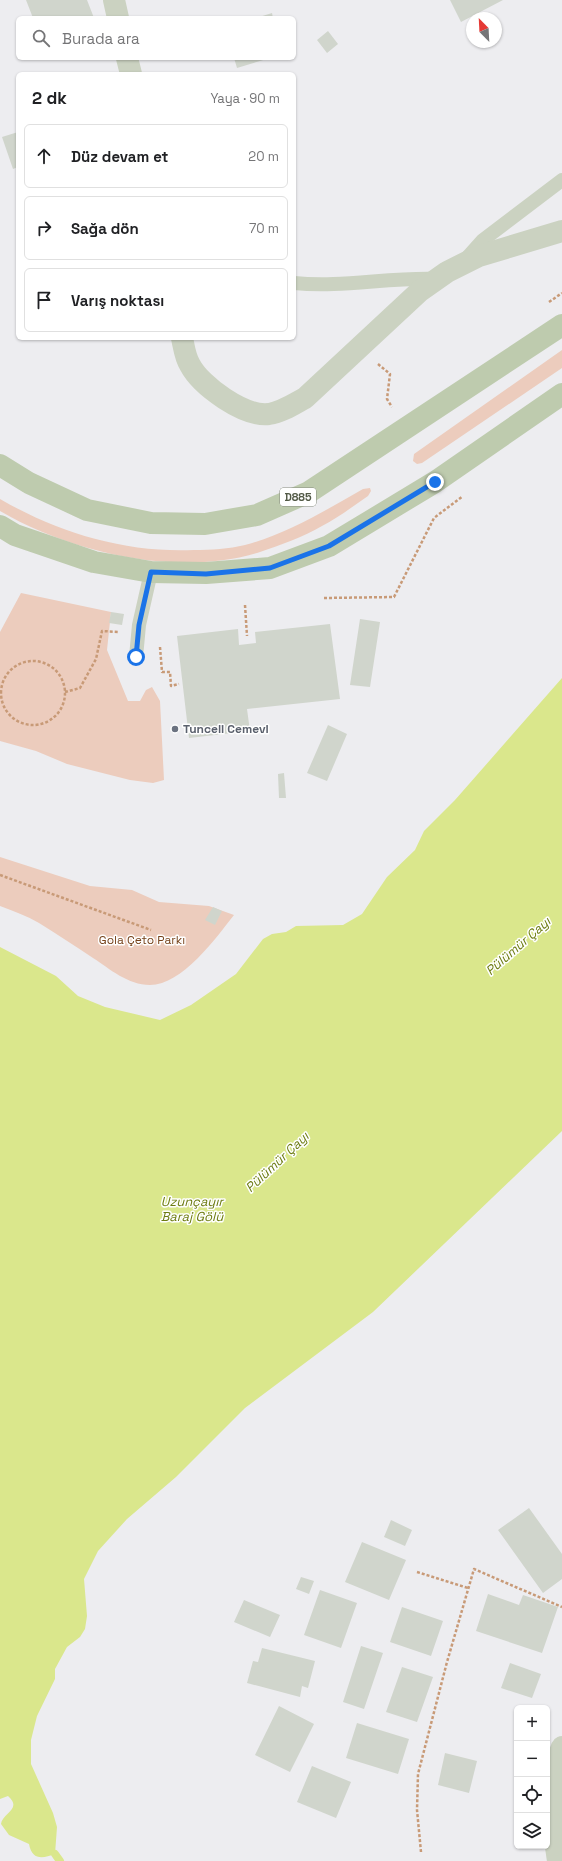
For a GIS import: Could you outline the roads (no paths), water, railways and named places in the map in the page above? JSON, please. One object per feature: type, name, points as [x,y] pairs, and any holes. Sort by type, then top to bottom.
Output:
[{"type":"main road","name":"D885","points":[[0,464],[29,483],[87,510],[151,523],[205,524],[257,516],[309,492],[562,325]]},
{"type":"main road","points":[[0,526],[15,535],[94,562],[151,572],[206,574],[270,568],[329,546],[435,482],[562,394]]},
{"type":"street","points":[[114,0],[118,16]]},
{"type":"street","points":[[128,60],[130,72]]},
{"type":"street","points":[[182,340],[185,355],[190,365],[210,388],[234,404],[252,412],[268,414],[286,409],[306,398],[420,291],[437,280],[478,256],[562,231]]},
{"type":"street","points":[[558,1861],[552,1819],[552,1773],[562,1747]]},
{"type":"lane","points":[[461,265],[483,240],[562,180]]},
{"type":"lane","points":[[296,283],[339,285],[415,278],[437,280]]},
{"type":"lane","points":[[136,657],[138,632],[151,572]]},
{"type":"water","name":"Uzunçayır Baraj Gölü","points":[[562,678],[562,1131],[373,1312],[245,1408],[176,1477],[127,1519],[98,1551],[84,1579],[87,1616],[85,1629],[80,1637],[67,1647],[55,1669],[55,1679],[37,1716],[31,1740],[31,1764],[53,1813],[57,1827],[55,1854],[46,1857],[35,1856],[30,1849],[29,1844],[9,1835],[1,1824],[2,1820],[13,1808],[13,1804],[12,1800],[8,1796],[0,1799],[0,947],[56,976],[78,996],[105,1007],[160,1020],[191,1005],[236,974],[263,939],[272,934],[286,932],[296,926],[343,925],[362,914],[387,877],[415,850],[424,831],[455,800]]},
{"type":"waterway","points":[[55,1854],[60,1861]]},
{"type":"place","name":"Tunceli Cemevi","points":[[175,729]]},
{"type":"park label","name":"Gola Çeto Parkı","points":[[142,940]]},
{"type":"water label","name":"Pülümür Çayı","points":[[518,946]]},
{"type":"water label","name":"Pülümür Çayı","points":[[277,1162]]}]
